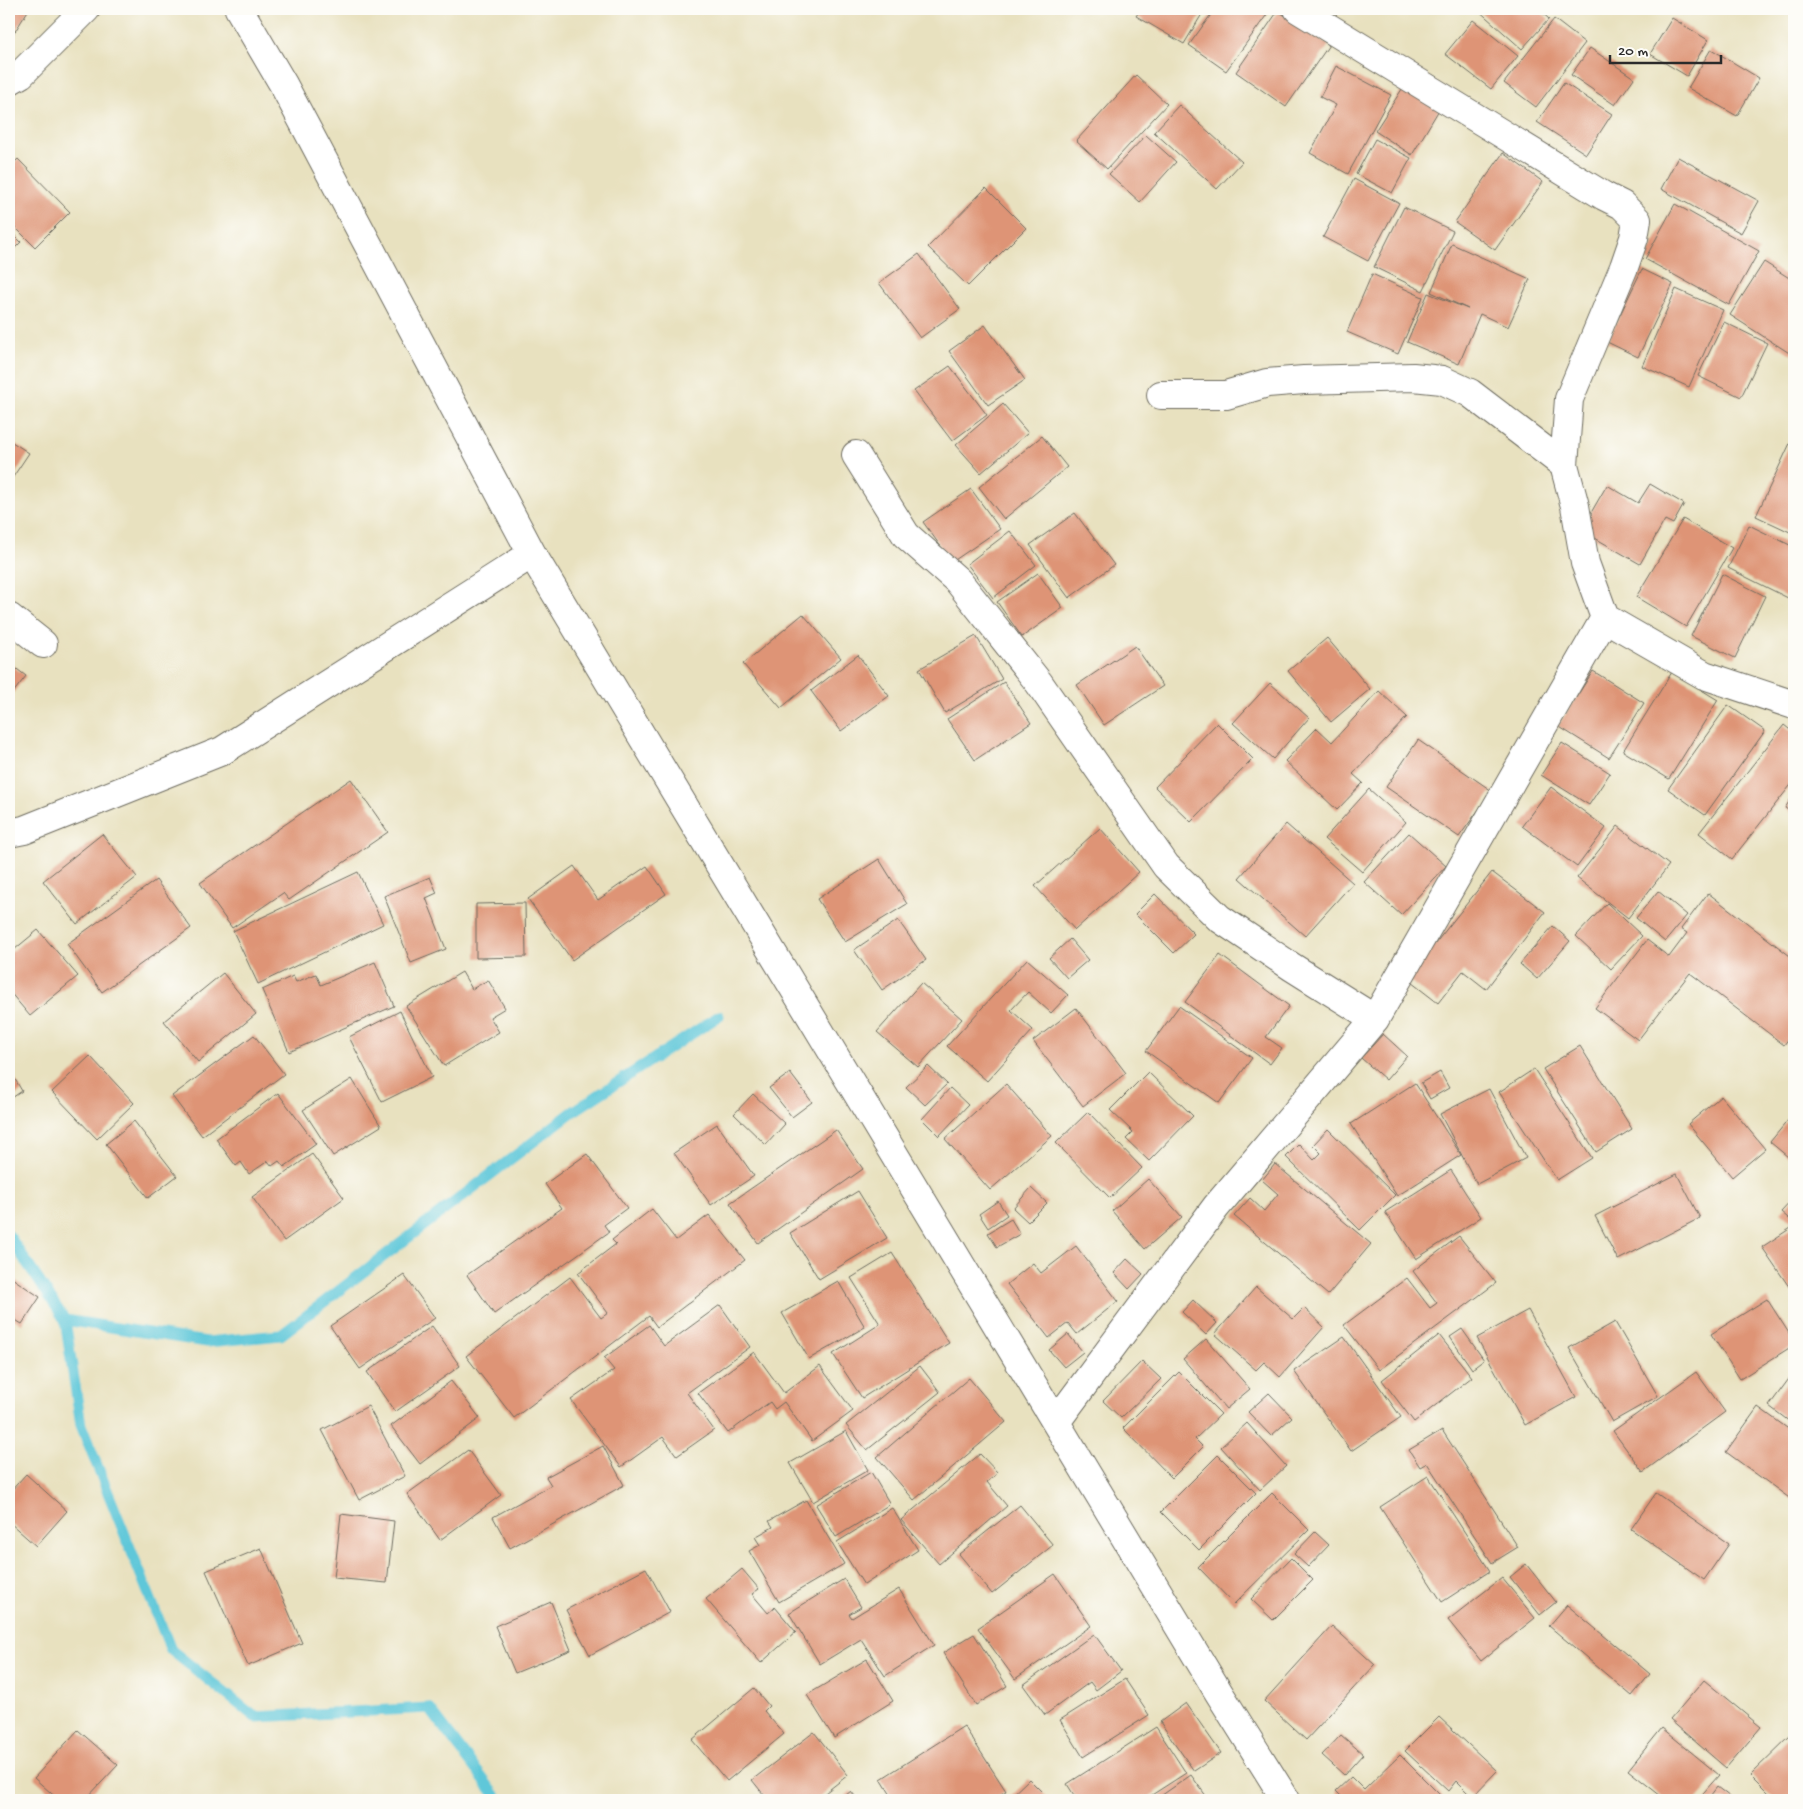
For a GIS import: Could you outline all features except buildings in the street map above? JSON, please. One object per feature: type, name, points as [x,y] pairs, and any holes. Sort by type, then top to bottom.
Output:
[{"type":"street","points":[[9,82],[21,74],[86,9]]},
{"type":"street","points":[[239,9],[282,84],[532,554],[1219,1693],[1286,1800]]},
{"type":"street","points":[[1298,9],[1604,196],[1622,205],[1637,220],[1634,238],[1624,266],[1569,399],[1564,465],[1575,506],[1585,563],[1605,618],[1704,675],[1794,705]]},
{"type":"street","points":[[1161,395],[1226,395],[1268,383],[1304,380],[1413,377],[1442,380],[1470,393],[1564,465]]},
{"type":"street","points":[[856,455],[906,535],[958,581],[1039,684],[1166,866],[1219,918],[1375,1019]]},
{"type":"street","points":[[9,833],[24,830],[222,750],[532,554]]},
{"type":"street","points":[[9,616],[43,644]]},
{"type":"street","points":[[1056,1422],[1216,1207],[1375,1019],[1605,618]]},
{"type":"waterway","points":[[65,1320],[207,1342],[281,1335],[571,1113],[719,1016]]},
{"type":"waterway","points":[[9,1236],[65,1320],[81,1425],[171,1650],[255,1717],[429,1708],[499,1800]]}]
